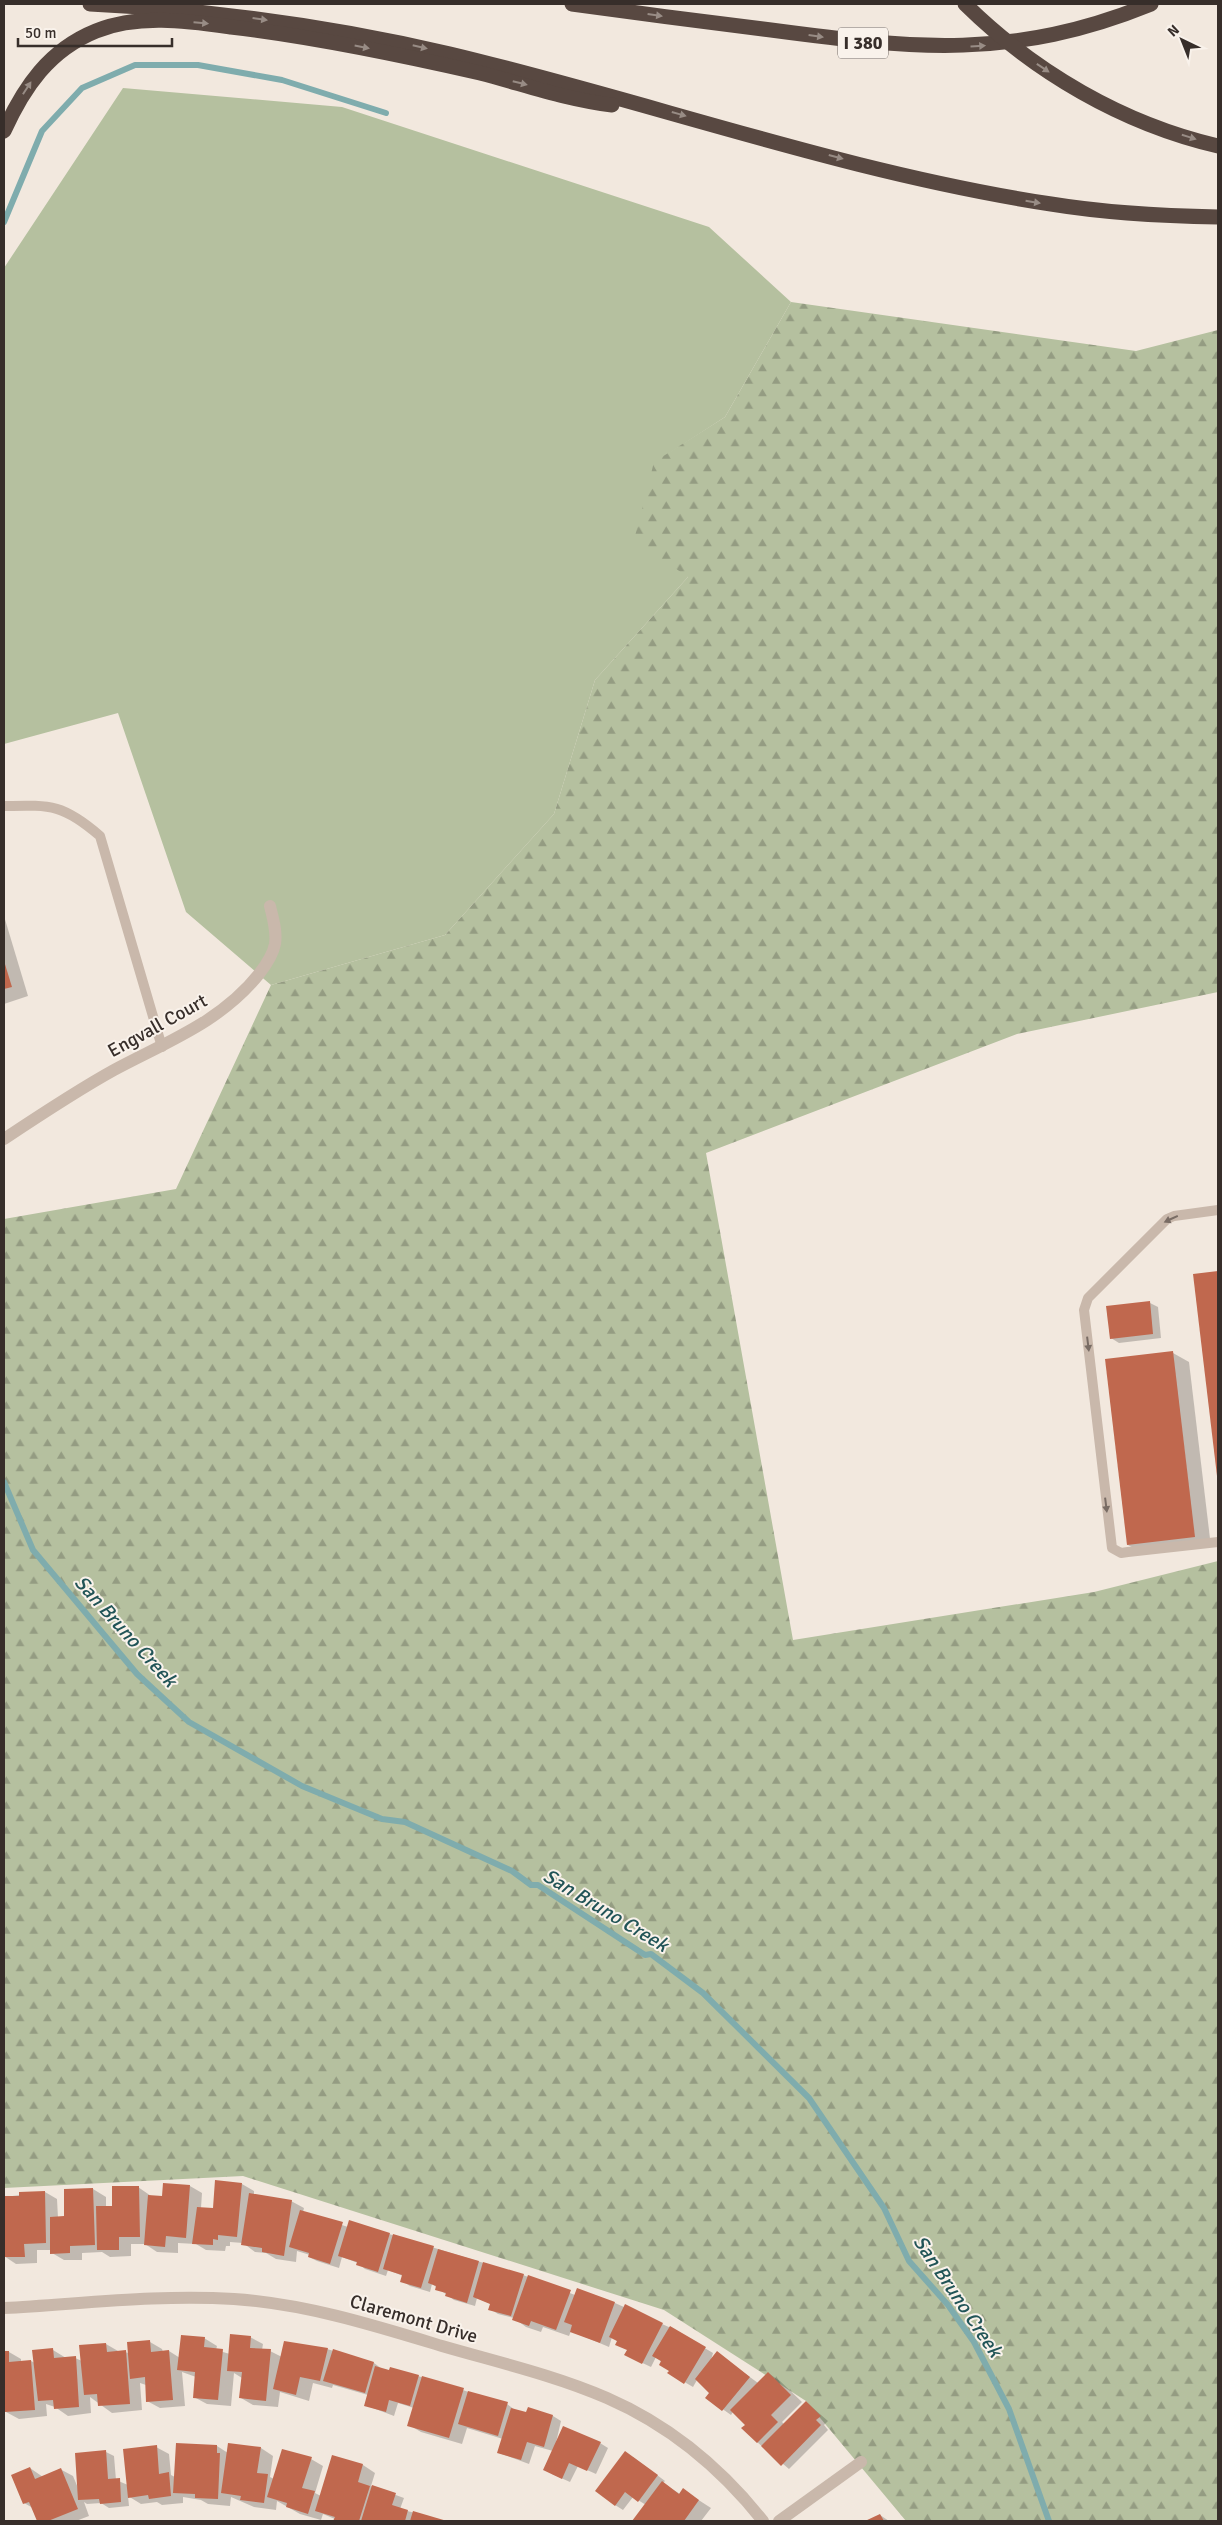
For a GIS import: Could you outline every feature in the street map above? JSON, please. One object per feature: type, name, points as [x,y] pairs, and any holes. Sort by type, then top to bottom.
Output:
[{"type":"highway","points":[[90,4],[217,14],[328,29],[447,53],[858,163],[985,193],[1084,208],[1218,217]]},
{"type":"highway","name":"I 380","points":[[572,4],[863,42],[935,47],[1002,44],[1040,38],[1098,24],[1151,4]]},
{"type":"highway","points":[[965,4],[1025,56],[1085,94],[1146,123],[1218,146]]},
{"type":"highway","points":[[4,131],[27,87],[56,54],[97,30],[144,21],[216,25],[326,41],[404,55],[604,104],[660,109]]},
{"type":"street","name":"Engvall Court","points":[[4,1139],[89,1085],[162,1047],[223,1010],[248,987],[267,964],[275,946],[276,929],[270,906]]},
{"type":"street","name":"Claremont Drive","points":[[4,2308],[183,2298],[233,2299],[304,2308],[366,2323],[575,2386],[620,2404],[664,2429],[694,2450],[722,2475],[763,2521]]},
{"type":"street","points":[[779,2521],[861,2462]]},
{"type":"lane","points":[[4,806],[46,805],[78,817],[100,836],[162,1047]]},
{"type":"lane","points":[[1218,1210],[1174,1216],[1167,1219],[1088,1298],[1084,1310],[1112,1548],[1121,1553],[1218,1542]]},
{"type":"green space","points":[[123,88],[342,107],[709,227],[791,302],[725,417],[654,463],[688,577],[595,680],[554,814],[445,935],[271,985],[186,912],[118,713],[4,744],[4,268]]},
{"type":"green space","points":[[791,302],[1136,351],[1218,330],[1218,992],[1017,1034],[706,1153],[793,1640],[1094,1592],[1218,1561],[1218,2521],[906,2521],[806,2401],[664,2310],[243,2176],[4,2188],[4,1219],[176,1189],[271,985],[445,935],[554,814],[595,680],[688,577],[634,540],[654,462],[725,417]]},
{"type":"building","points":[[4,961],[12,987],[4,989]]},
{"type":"building","points":[[1218,1271],[1218,1476],[1217,1476],[1193,1274]]},
{"type":"building","points":[[1150,1301],[1153,1334],[1110,1339],[1106,1306]]},
{"type":"building","points":[[1173,1351],[1195,1537],[1127,1545],[1105,1359]]},
{"type":"building","points":[[215,2180],[242,2183],[237,2237],[218,2235],[218,2240],[213,2239],[213,2245],[192,2244],[197,2207],[213,2208]]},
{"type":"building","points":[[163,2183],[190,2185],[186,2238],[166,2236],[165,2247],[144,2245],[148,2195],[162,2196]]},
{"type":"building","points":[[112,2186],[139,2186],[140,2237],[119,2237],[119,2250],[97,2250],[96,2206],[112,2206]]},
{"type":"building","points":[[93,2188],[95,2245],[70,2246],[70,2253],[50,2254],[50,2217],[64,2216],[64,2189]]},
{"type":"building","points":[[45,2191],[46,2243],[24,2244],[25,2257],[4,2257],[4,2196],[19,2196],[19,2192]]},
{"type":"building","points":[[249,2193],[292,2200],[284,2256],[262,2252],[262,2248],[241,2245]]},
{"type":"building","points":[[300,2210],[343,2222],[330,2264],[308,2257],[309,2253],[289,2247]]},
{"type":"building","points":[[349,2220],[390,2233],[378,2272],[356,2265],[357,2262],[338,2256]]},
{"type":"building","points":[[393,2234],[434,2246],[421,2288],[400,2282],[402,2275],[383,2269]]},
{"type":"building","points":[[438,2249],[479,2261],[467,2303],[445,2296],[446,2293],[435,2290],[436,2286],[428,2283]]},
{"type":"building","points":[[483,2262],[524,2274],[511,2316],[488,2310],[490,2304],[473,2297]]},
{"type":"building","points":[[528,2275],[571,2290],[556,2330],[531,2321],[529,2326],[512,2320]]},
{"type":"building","points":[[577,2288],[615,2302],[600,2343],[570,2332],[572,2325],[564,2322]]},
{"type":"building","points":[[625,2304],[663,2323],[642,2364],[624,2355],[627,2350],[615,2345],[617,2341],[609,2337]]},
{"type":"building","points":[[670,2326],[706,2347],[684,2384],[667,2373],[669,2371],[659,2365],[661,2361],[652,2356]]},
{"type":"building","points":[[230,2334],[251,2336],[250,2348],[271,2349],[266,2401],[239,2398],[242,2372],[227,2371]]},
{"type":"building","points":[[181,2335],[205,2337],[204,2347],[223,2349],[218,2400],[193,2398],[195,2372],[177,2370]]},
{"type":"building","points":[[150,2340],[151,2352],[169,2350],[173,2400],[146,2402],[145,2377],[130,2379],[127,2342]]},
{"type":"building","points":[[284,2341],[328,2348],[320,2381],[300,2377],[296,2395],[273,2389]]},
{"type":"building","points":[[106,2343],[107,2352],[126,2350],[130,2404],[98,2406],[97,2394],[84,2395],[79,2345]]},
{"type":"building","points":[[53,2348],[54,2358],[76,2356],[79,2407],[54,2409],[53,2400],[38,2401],[32,2350]]},
{"type":"building","points":[[333,2349],[374,2362],[365,2393],[323,2381]]},
{"type":"building","points":[[4,2351],[9,2351],[9,2362],[31,2360],[35,2410],[5,2412]]},
{"type":"building","points":[[717,2351],[750,2377],[722,2411],[705,2398],[709,2393],[695,2379]]},
{"type":"building","points":[[375,2366],[389,2370],[390,2367],[419,2375],[410,2406],[389,2400],[386,2412],[364,2406]]},
{"type":"building","points":[[768,2372],[791,2395],[771,2415],[778,2422],[757,2443],[741,2428],[745,2425],[730,2410]]},
{"type":"building","points":[[422,2376],[464,2388],[449,2438],[407,2426]]},
{"type":"building","points":[[468,2391],[508,2402],[498,2436],[458,2424]]},
{"type":"building","points":[[806,2401],[821,2416],[816,2420],[821,2425],[781,2466],[761,2446]]},
{"type":"building","points":[[528,2407],[553,2415],[544,2447],[527,2442],[521,2460],[497,2453],[511,2408],[526,2412]]},
{"type":"building","points":[[563,2426],[601,2442],[587,2471],[569,2463],[562,2479],[543,2470]]},
{"type":"building","points":[[176,2443],[217,2445],[217,2453],[220,2453],[218,2499],[195,2498],[195,2494],[173,2493]]},
{"type":"building","points":[[228,2443],[261,2447],[257,2473],[268,2474],[264,2503],[240,2500],[241,2496],[221,2493]]},
{"type":"building","points":[[157,2445],[159,2474],[169,2472],[171,2496],[149,2499],[148,2495],[128,2498],[123,2449]]},
{"type":"building","points":[[282,2449],[312,2457],[302,2488],[315,2491],[308,2514],[286,2507],[287,2503],[267,2497]]},
{"type":"building","points":[[106,2450],[108,2479],[120,2478],[121,2502],[100,2504],[99,2499],[78,2500],[75,2453]]},
{"type":"building","points":[[625,2451],[658,2475],[638,2502],[625,2492],[615,2506],[595,2491]]},
{"type":"building","points":[[332,2455],[363,2464],[358,2482],[370,2486],[359,2521],[333,2521],[335,2517],[315,2511]]},
{"type":"building","points":[[30,2467],[35,2479],[61,2468],[78,2509],[48,2521],[37,2521],[29,2502],[23,2504],[11,2475]]},
{"type":"building","points":[[662,2481],[679,2494],[683,2488],[699,2500],[684,2521],[632,2521]]},
{"type":"building","points":[[372,2485],[396,2493],[392,2505],[408,2510],[405,2521],[361,2521]]},
{"type":"building","points":[[413,2511],[447,2521],[410,2521]]},
{"type":"building","points":[[880,2514],[884,2521],[865,2521]]},
{"type":"waterway","name":"San Bruno Creek","points":[[4,222],[42,131],[82,88],[135,65],[198,65],[282,80],[386,113]]},
{"type":"waterway","name":"San Bruno Creek","points":[[4,1482],[33,1550],[137,1674],[189,1722],[302,1786],[382,1819],[405,1822],[512,1871],[531,1885],[538,1885],[645,1955],[651,1954],[703,1993],[809,2098],[884,2208],[909,2261],[948,2305],[974,2342],[1009,2409],[1049,2521]]}]
